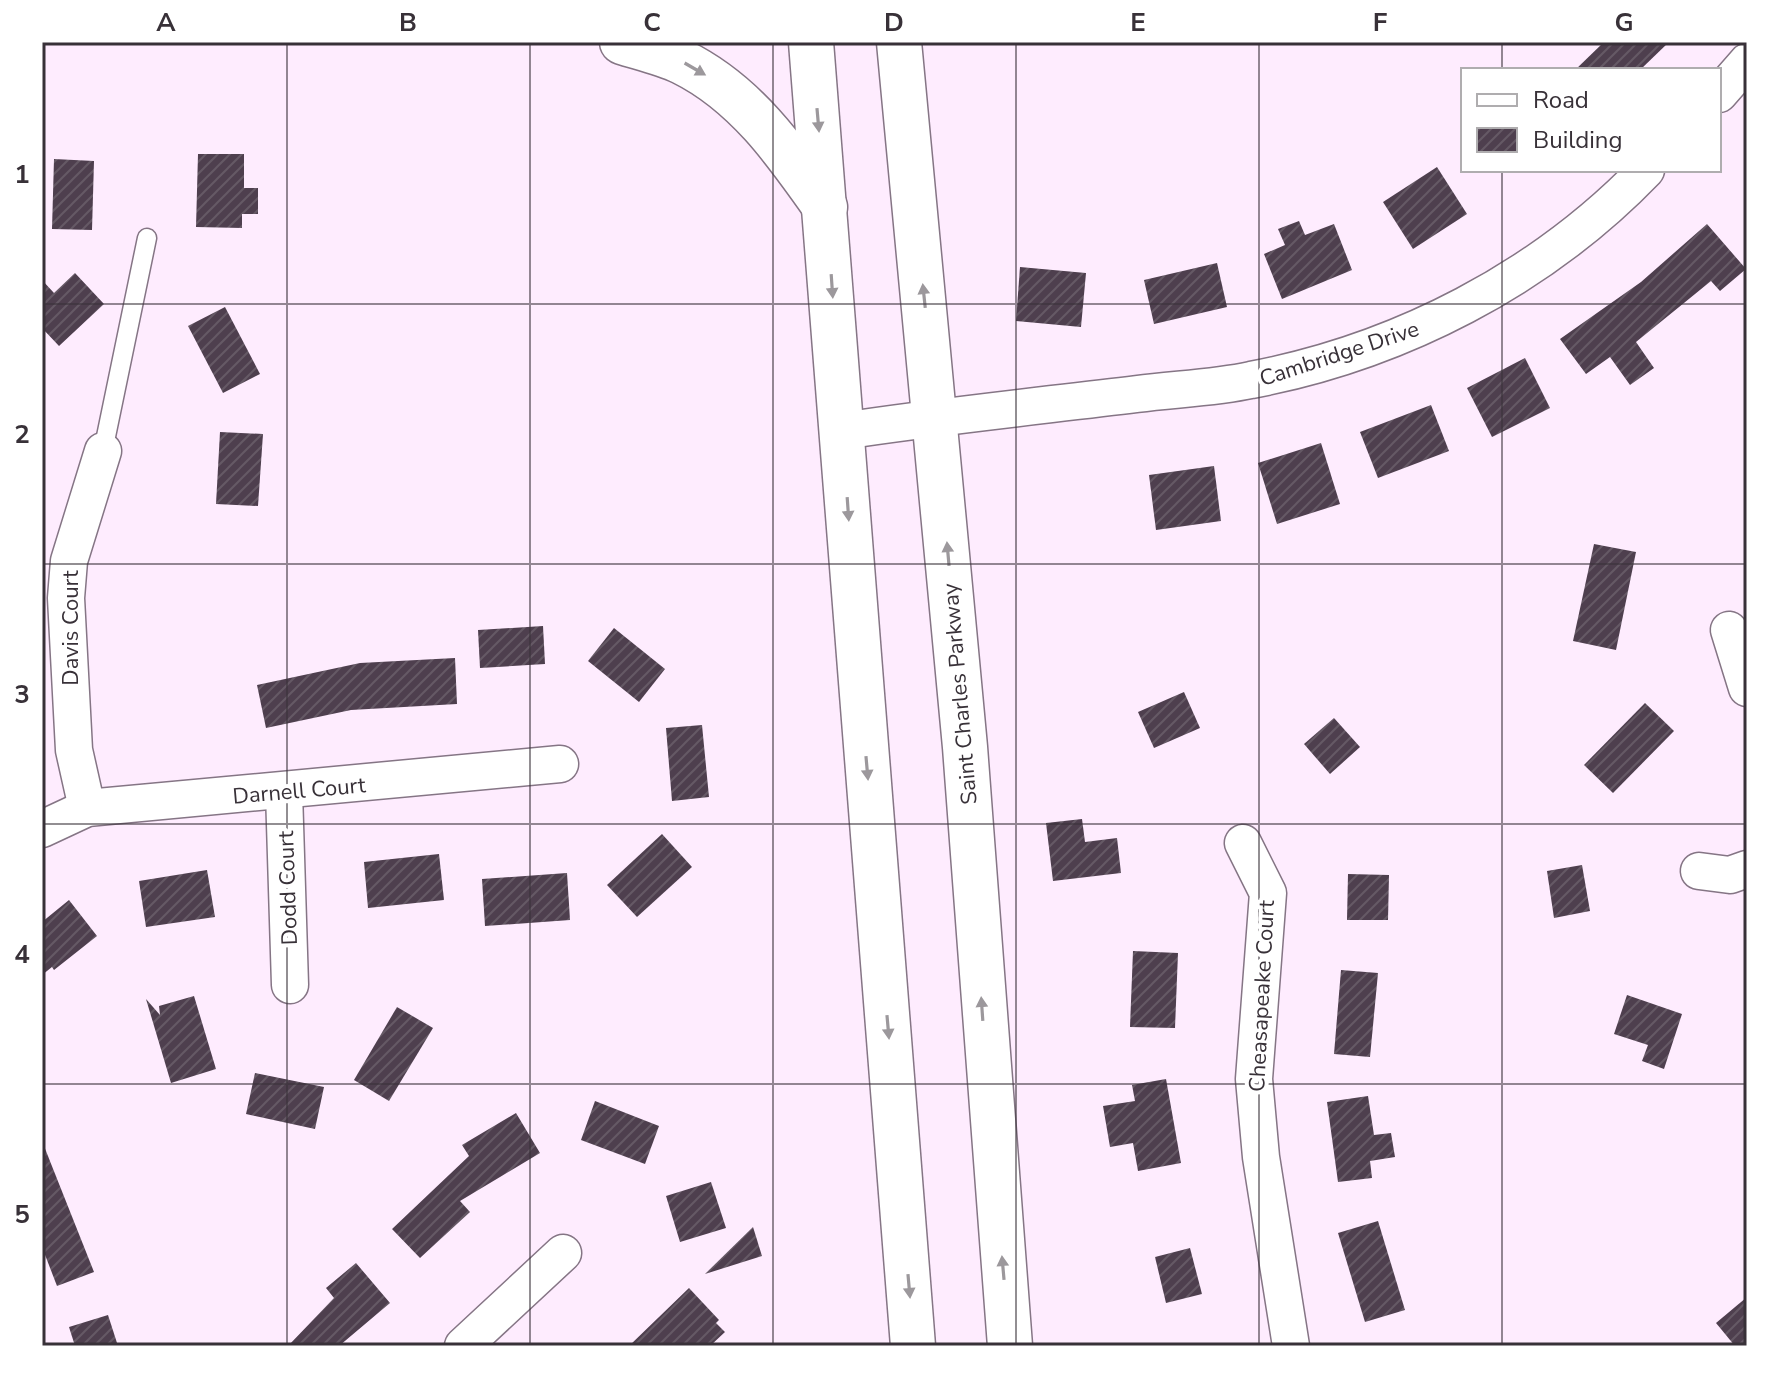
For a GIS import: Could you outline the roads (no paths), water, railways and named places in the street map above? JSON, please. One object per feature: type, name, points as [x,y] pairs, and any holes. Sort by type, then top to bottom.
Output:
[{"type":"main road","points":[[622,42],[680,61],[723,85],[764,125],[826,208]]},
{"type":"main road","points":[[811,42],[913,1346]]},
{"type":"main road","name":"Saint Charles Parkway","points":[[899,42],[936,416],[1010,1346]]},
{"type":"street","points":[[1721,92],[1747,62]]},
{"type":"street","name":"Cambridge Drive","points":[[842,431],[936,416],[1250,381],[1386,342],[1436,321],[1540,259],[1593,219],[1644,172]]},
{"type":"street","name":"Davis Court","points":[[87,808],[74,750],[66,598],[69,561],[103,451]]},
{"type":"street","points":[[1729,630],[1747,688]]},
{"type":"street","name":"Darnell Court","points":[[42,829],[87,808],[560,764]]},
{"type":"street","name":"Dodd Court","points":[[284,792],[290,985]]},
{"type":"street","name":"Cheasapeake Court","points":[[1243,843],[1263,877],[1268,893],[1254,1079],[1261,1157],[1291,1346]]},
{"type":"street","points":[[1699,871],[1730,875],[1747,869]]},
{"type":"street","points":[[463,1346],[563,1253]]},
{"type":"lane","points":[[103,451],[147,238]]}]
